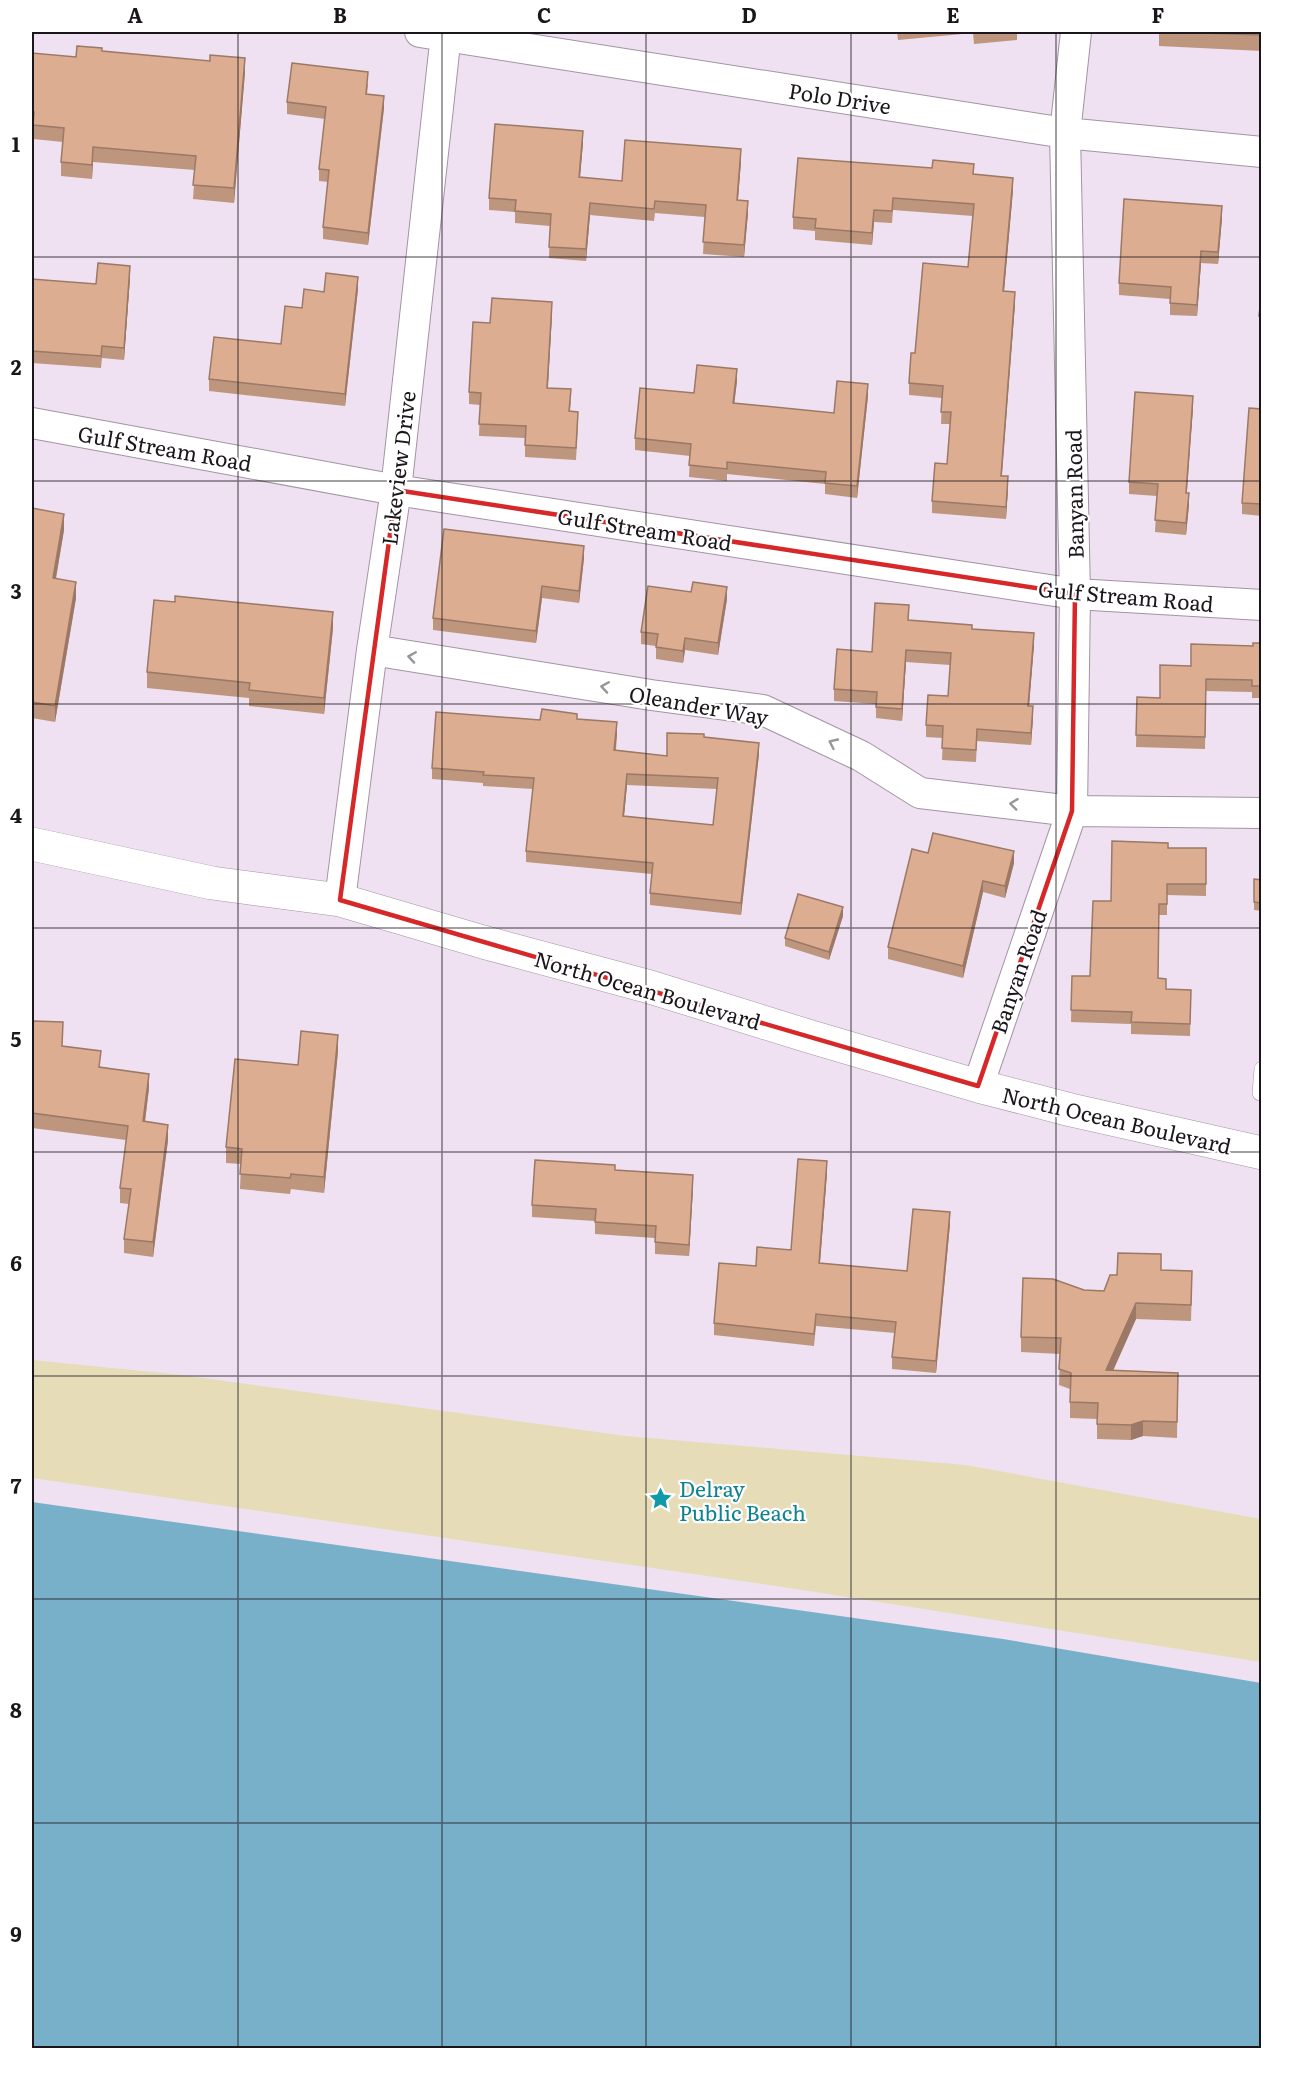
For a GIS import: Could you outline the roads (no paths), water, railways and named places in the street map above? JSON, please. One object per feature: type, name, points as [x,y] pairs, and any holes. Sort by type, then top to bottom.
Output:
[{"type":"main road","name":"North Ocean Boulevard","points":[[32,844],[213,883],[340,900],[650,987],[978,1086],[1071,1110],[1262,1153]]},
{"type":"street","name":"Banyan Road","points":[[978,1086],[1072,811],[1075,594],[1065,133],[1076,32]]},
{"type":"street","name":"Polo Drive","points":[[433,33],[1065,133],[1262,152]]},
{"type":"street","name":"Lakeview Drive","points":[[340,900],[372,650],[396,490],[433,33]]},
{"type":"street","name":"Gulf Stream Road","points":[[32,423],[396,490],[1075,594],[1262,605]]},
{"type":"street","name":"Oleander Way","points":[[372,650],[651,695],[763,710],[861,756],[920,793],[1072,811],[1262,813]]},
{"type":"lane","points":[[1260,1093],[1262,1069]]},
{"type":"water","points":[[32,1502],[1003,1639],[1261,1683],[1261,2048],[32,2048]]},
{"type":"place","name":"Delray Public Beach","points":[[661,1499]]}]
